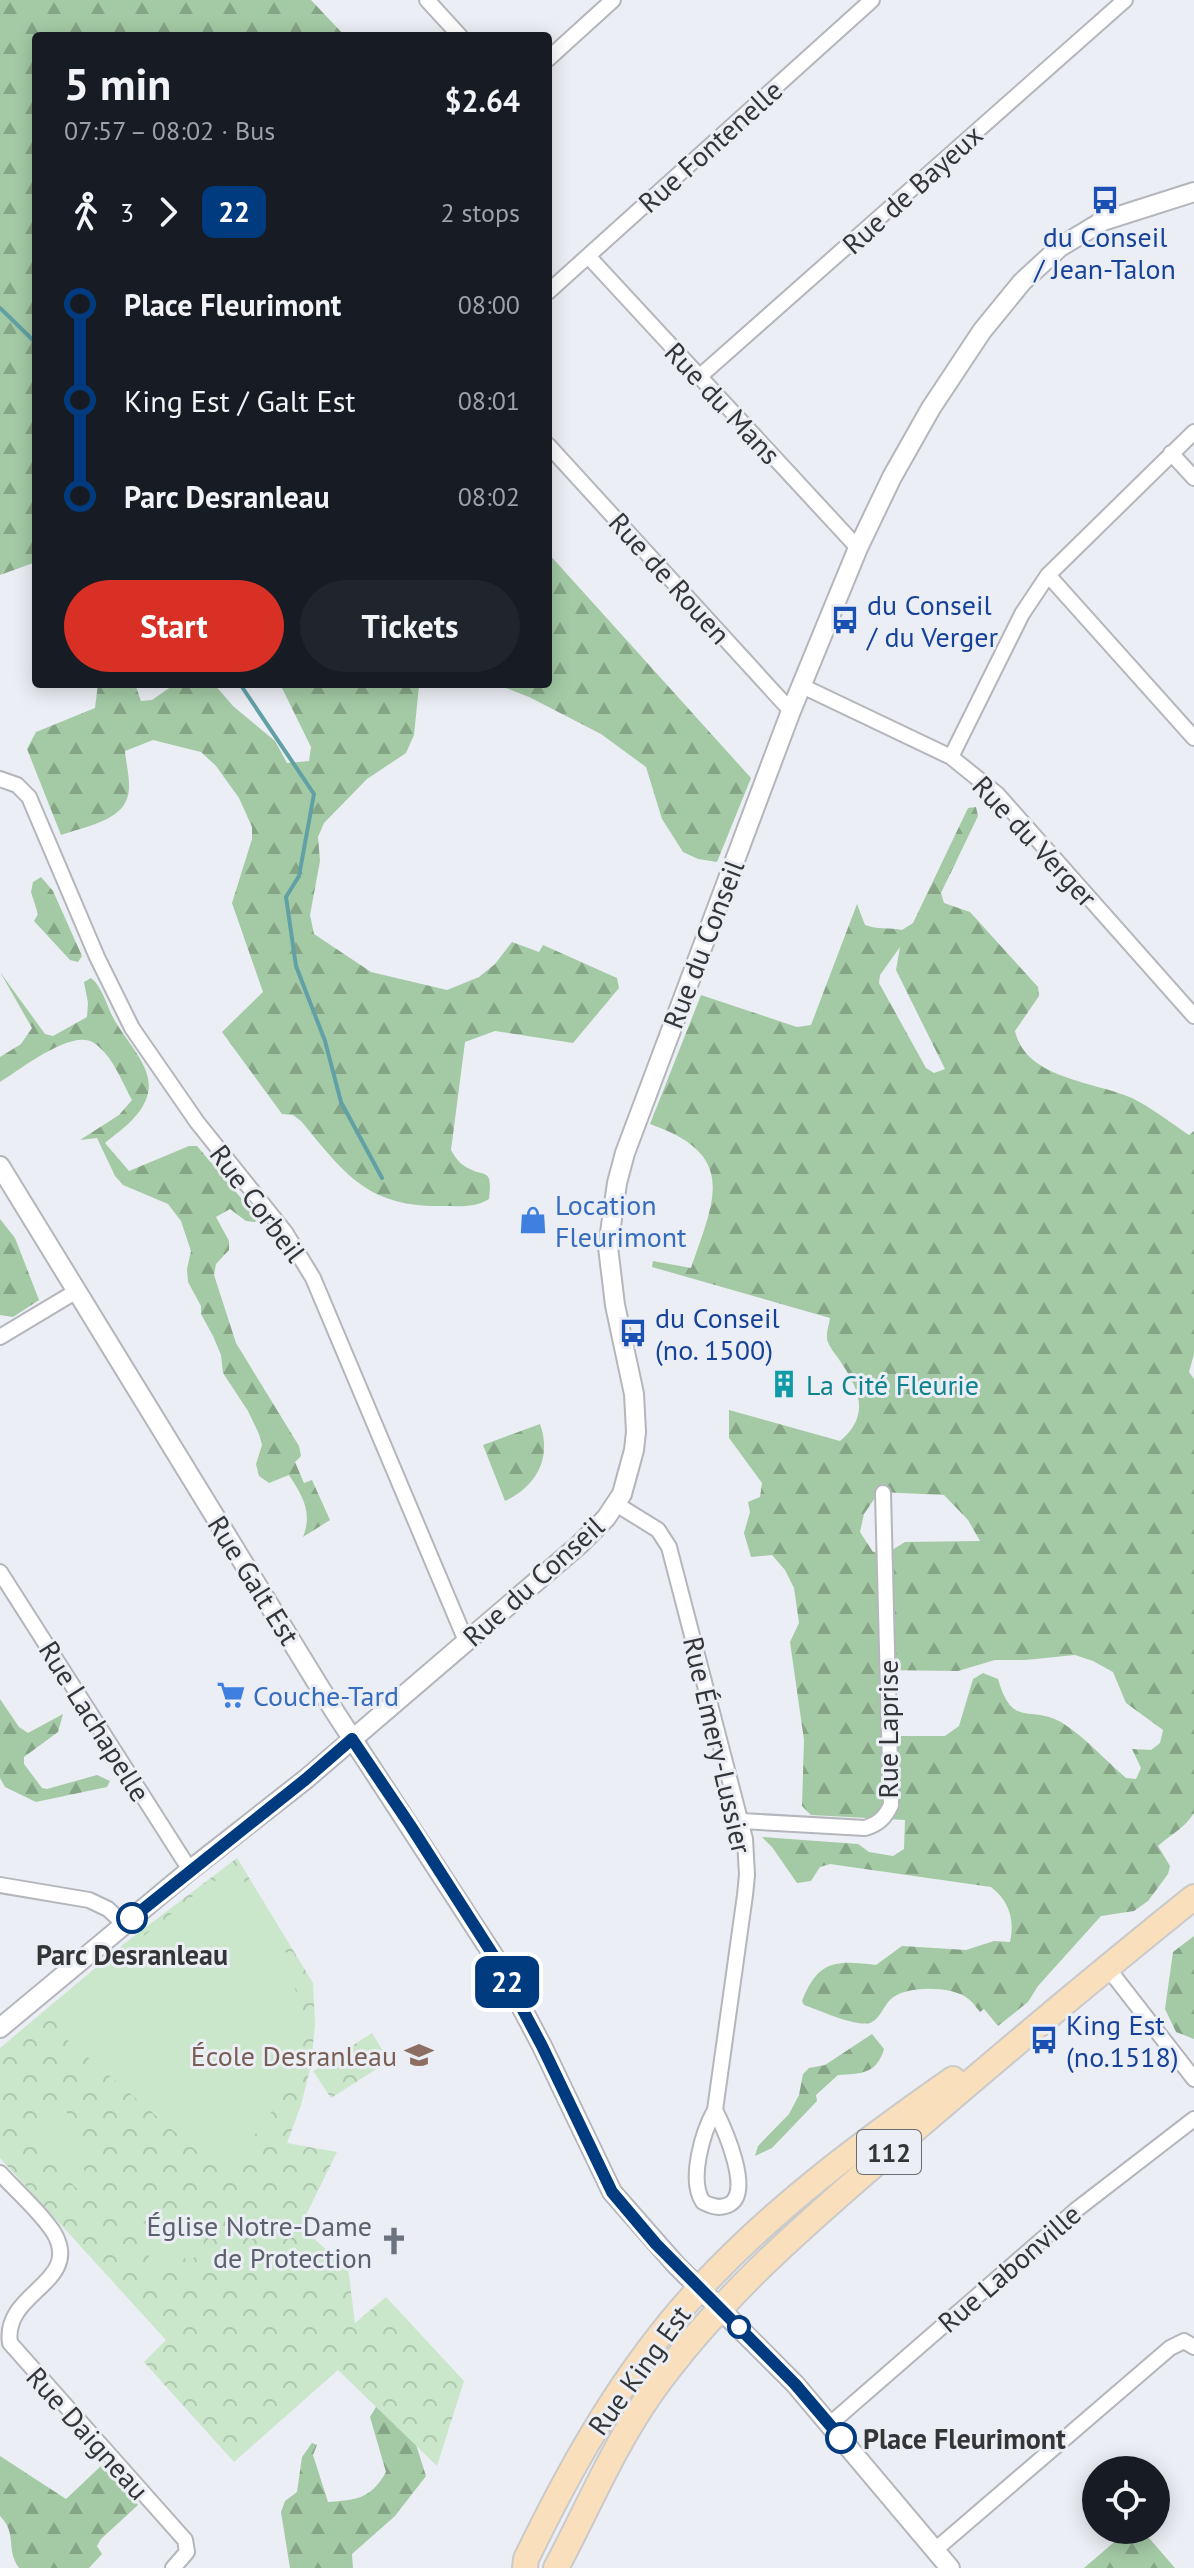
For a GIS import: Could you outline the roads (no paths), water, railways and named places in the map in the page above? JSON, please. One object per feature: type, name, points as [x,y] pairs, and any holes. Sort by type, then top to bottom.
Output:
[{"type":"main road","name":"Rue King Est","points":[[556,2568],[638,2413],[677,2359],[720,2309],[810,2221],[1063,2003],[1194,1897]]},
{"type":"main road","name":"Rue King Est","points":[[525,2568],[526,2559],[561,2486],[586,2442],[633,2372],[700,2288],[767,2222],[848,2153],[1063,2003]]},
{"type":"street","points":[[427,0],[456,32]]},
{"type":"street","points":[[552,55],[613,0]]},
{"type":"street","name":"Rue Fontenelle","points":[[552,288],[872,0]]},
{"type":"street","name":"Rue de Bayeux","points":[[699,377],[1125,0]]},
{"type":"street","name":"Rue du Conseil","points":[[0,2028],[190,1870],[306,1779],[579,1545],[616,1504],[627,1483],[636,1432],[632,1383],[610,1276],[608,1247],[617,1183],[650,1083],[791,711],[858,548],[892,477],[931,408],[982,331],[1022,282],[1060,247],[1103,221],[1194,192]]},
{"type":"street","name":"Rue du Mans","points":[[588,256],[858,548]]},
{"type":"street","points":[[951,757],[1022,614],[1048,575],[1194,432]]},
{"type":"street","name":"Rue de Rouen","points":[[552,449],[791,711]]},
{"type":"street","points":[[1171,453],[1194,478]]},
{"type":"street","points":[[1048,575],[1194,738]]},
{"type":"street","name":"Rue du Verger","points":[[802,686],[951,757],[997,794],[1194,1016]]},
{"type":"street","name":"Rue Corbeil","points":[[0,779],[17,785],[33,806],[102,969],[132,1028],[197,1122],[285,1232],[313,1278],[466,1641]]},
{"type":"street","name":"Rue Galt Est","points":[[0,1166],[352,1739],[497,1961],[542,2046],[612,2192],[628,2213],[795,2384],[950,2568]]},
{"type":"street","points":[[0,1337],[75,1292]]},
{"type":"street","name":"Rue Laprise","points":[[742,1821],[865,1828],[876,1825],[887,1816],[891,1805],[883,1493]]},
{"type":"street","name":"Rue Émery-Lussier","points":[[616,1504],[658,1530],[669,1547],[742,1821],[747,1875],[715,2110],[702,2138],[697,2188],[703,2202],[719,2207],[729,2205],[736,2199],[740,2184],[724,2129],[715,2110]]},
{"type":"street","name":"Rue Lachapelle","points":[[0,1572],[190,1870]]},
{"type":"street","points":[[0,1885],[89,1900],[108,1909],[124,1924]]},
{"type":"street","points":[[1107,1967],[1194,2079]]},
{"type":"street","name":"Rue Labonville","points":[[830,2424],[1076,2210],[1194,2119]]},
{"type":"street","name":"Rue Daigneau","points":[[0,2173],[53,2231],[61,2256],[56,2272],[22,2303],[12,2317],[7,2328],[10,2343],[185,2540],[187,2552],[173,2568]]},
{"type":"street","points":[[935,2550],[1170,2348],[1189,2344]]},
{"type":"waterway","points":[[0,308],[32,339]]},
{"type":"waterway","points":[[243,688],[314,794],[299,876],[286,897],[296,966],[325,1041],[341,1102],[382,1178]]},
{"type":"place","name":"du Conseil / Jean-Talon","points":[[1105,200]]},
{"type":"place","name":"du Conseil / du Verger","points":[[845,620]]},
{"type":"place","name":"Location Fleurimont","points":[[533,1220]]},
{"type":"place","name":"du Conseil (no. 1500)","points":[[633,1333]]},
{"type":"place","name":"La Cité Fleurie","points":[[784,1384]]},
{"type":"place","name":"Couche-Tard","points":[[231,1695]]},
{"type":"place","name":"Parc Desranleau","points":[[132,1918]]},
{"type":"place","name":"King Est (no.1518)","points":[[1044,2040]]},
{"type":"place","name":"École Desranleau","points":[[419,2055]]},
{"type":"place","name":"Église Notre-Dame de Protection","points":[[394,2241]]},
{"type":"place","name":"Place Fleurimont","points":[[841,2438]]}]
